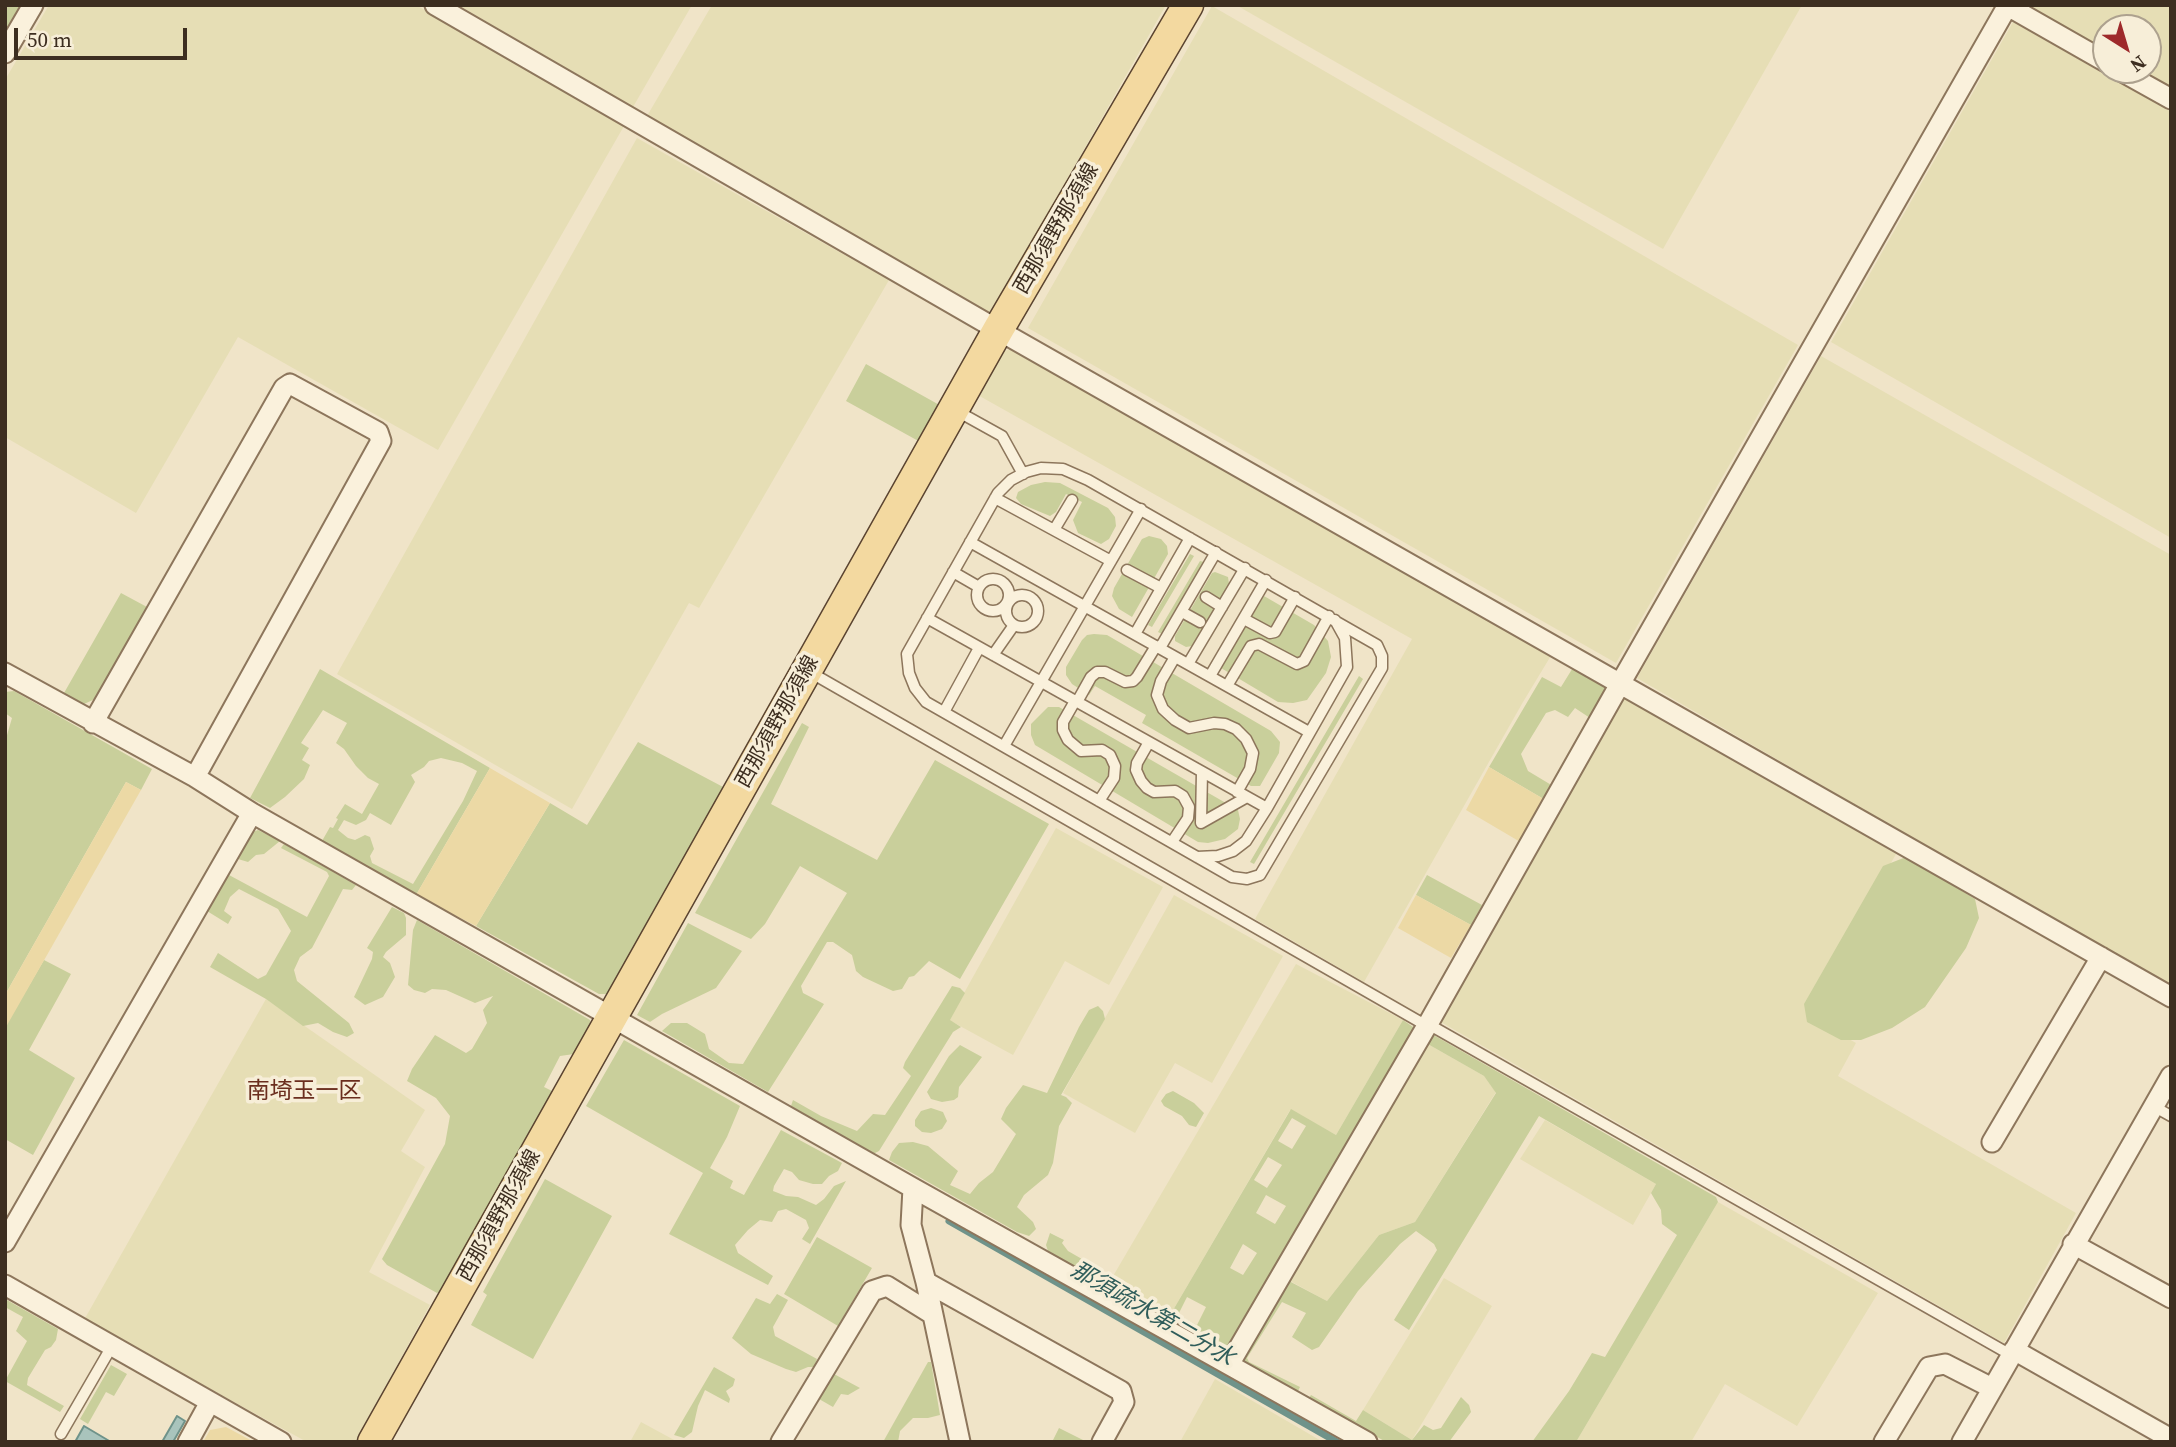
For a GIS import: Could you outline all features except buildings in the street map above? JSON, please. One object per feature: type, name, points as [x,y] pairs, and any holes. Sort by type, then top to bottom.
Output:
[{"type":"main road","name":"西那須野那須線","points":[[373,1442],[998,330],[1188,5]]},
{"type":"street","points":[[5,53],[33,5]]},
{"type":"street","points":[[435,5],[998,330],[2171,997]]},
{"type":"street","points":[[1230,1363],[1428,1025],[2007,5],[2092,54]]},
{"type":"street","points":[[2143,84],[2171,100]]},
{"type":"street","points":[[93,723],[284,388],[290,384],[378,432],[381,441],[195,777]]},
{"type":"street","points":[[5,673],[195,777],[252,813],[1367,1442]]},
{"type":"street","points":[[5,1242],[252,813]]},
{"type":"street","points":[[1992,1142],[2101,957]]},
{"type":"street","points":[[1962,1442],[2073,1244],[2162,1111],[2171,1076]]},
{"type":"street","points":[[913,1188],[911,1225],[961,1441]]},
{"type":"street","points":[[2073,1244],[2171,1298]]},
{"type":"street","points":[[926,1282],[1121,1391],[1124,1402],[1102,1442]]},
{"type":"street","points":[[5,1285],[282,1442]]},
{"type":"street","points":[[781,1442],[873,1291],[887,1286],[932,1314]]},
{"type":"street","points":[[2012,1353],[2171,1440]]},
{"type":"street","points":[[1884,1442],[1929,1367],[1945,1364],[1992,1388]]},
{"type":"street","points":[[188,1442],[211,1402]]},
{"type":"lane","points":[[954,409],[1002,436],[1023,474]]},
{"type":"lane","points":[[1041,468],[1063,469],[1141,509],[1377,645],[1382,656],[1382,668],[1260,875],[1247,880],[1232,877],[926,702],[915,688],[909,673],[908,654],[995,498],[1011,480],[1023,474],[1041,468]]},
{"type":"lane","points":[[995,498],[1111,561]]},
{"type":"lane","points":[[1054,530],[1072,500]]},
{"type":"lane","points":[[1004,746],[1141,509]]},
{"type":"lane","points":[[1135,634],[1191,538]]},
{"type":"lane","points":[[970,542],[1309,732]]},
{"type":"lane","points":[[1100,801],[1114,778],[1115,766],[1110,755],[1102,750],[1081,751],[1068,740],[1063,730],[1063,722],[1091,677],[1097,672],[1105,672],[1125,682],[1133,681],[1137,677],[1182,612],[1216,552]]},
{"type":"lane","points":[[1188,664],[1245,568]]},
{"type":"lane","points":[[1127,570],[1161,588]]},
{"type":"lane","points":[[953,572],[979,587]]},
{"type":"lane","points":[[979,587],[978,601],[984,608],[994,610],[999,609],[1008,602],[1017,596],[1028,596],[1038,608],[1036,619],[1029,626],[1014,625],[1008,618],[1007,608],[1008,602],[1008,589],[1001,581],[992,579],[979,587]]},
{"type":"lane","points":[[1210,676],[1266,580]]},
{"type":"lane","points":[[1206,597],[1222,607]]},
{"type":"lane","points":[[1244,619],[1270,634],[1275,632],[1295,597]]},
{"type":"lane","points":[[1182,612],[1200,622]]},
{"type":"lane","points":[[927,618],[1267,808]]},
{"type":"lane","points":[[1227,686],[1251,646],[1259,644],[1297,664],[1304,661],[1332,618]]},
{"type":"lane","points":[[1197,856],[1218,856],[1233,851],[1246,841],[1267,808],[1346,667],[1345,638],[1332,618]]},
{"type":"lane","points":[[993,655],[1014,625]]},
{"type":"lane","points":[[944,712],[979,648]]},
{"type":"lane","points":[[1175,657],[1161,681],[1157,695],[1163,709],[1188,728],[1214,723],[1225,724],[1246,738],[1253,753],[1242,794],[1201,823],[1202,772]]},
{"type":"lane","points":[[807,671],[1428,1025],[2012,1353]]},
{"type":"lane","points":[[1149,742],[1137,763],[1136,770],[1141,781],[1154,792],[1175,790],[1183,796],[1189,807],[1188,818],[1172,842]]},
{"type":"lane","points":[[61,1434],[112,1346]]},
{"type":"shaded area","points":[[49,5],[416,5],[624,126],[438,450],[238,337],[136,513],[5,437],[5,80]]},
{"type":"shaded area","points":[[458,5],[692,5],[633,107]]},
{"type":"shaded area","points":[[712,5],[1166,5],[990,315],[647,116]]},
{"type":"shaded area","points":[[1236,5],[1802,5],[1663,249]]},
{"type":"shaded area","points":[[2025,5],[2171,5],[2171,88],[2162,83],[2162,14],[2092,14],[2092,43]]},
{"type":"shaded area","points":[[1212,6],[1798,345],[1616,663],[1028,328]]},
{"type":"shaded area","points":[[2013,22],[2092,67],[2092,84],[2122,84],[2171,112],[2171,538],[1831,342]]},
{"type":"shaded area","points":[[637,138],[889,280],[699,608],[689,603],[572,809],[337,674]]},
{"type":"shaded area","points":[[1013,348],[1552,654],[1364,982],[1255,919],[1412,639],[976,394],[1002,352]]},
{"type":"shaded area","points":[[1821,356],[2171,555],[2171,988],[1637,678]]},
{"type":"shaded area","points":[[1624,693],[1896,854],[1806,1015],[1856,1043],[1838,1076],[2076,1213],[2004,1343],[1439,1021]]},
{"type":"shaded area","points":[[1056,828],[1163,887],[1109,985],[1065,961],[1013,1055],[949,1020]]},
{"type":"shaded area","points":[[1174,895],[1283,956],[1212,1083],[1175,1063],[1135,1133],[1063,1093]]},
{"type":"shaded area","points":[[1296,964],[1403,1020],[1336,1135],[1290,1110],[1169,1317],[1109,1283]]},
{"type":"shaded area","points":[[266,999],[425,1110],[401,1151],[425,1167],[369,1272],[430,1305],[355,1442],[307,1442],[84,1320]]},
{"type":"shaded area","points":[[1426,1043],[1484,1076],[1496,1092],[1415,1222],[1379,1235],[1327,1301],[1290,1281]]},
{"type":"shaded area","points":[[1545,1120],[1656,1184],[1633,1225],[1520,1159]]},
{"type":"shaded area","points":[[1718,1202],[1878,1293],[1797,1426],[1725,1384],[1691,1442],[1576,1442]]},
{"type":"shaded area","points":[[1444,1278],[1492,1306],[1412,1440],[1363,1410]]},
{"type":"shaded area","points":[[1215,1379],[1323,1442],[1180,1442]]},
{"type":"shaded area","points":[[641,1422],[676,1441],[630,1442]]},
{"type":"green space","points":[[5,5],[20,5],[5,32]]},
{"type":"green space","points":[[866,364],[943,407],[922,443],[846,401]]},
{"type":"green space","points":[[1045,482],[1060,483],[1108,508],[1115,517],[1116,526],[1109,539],[1101,544],[1078,533],[1073,520],[1082,502],[1066,494],[1056,512],[1050,516],[1021,504],[1016,498],[1018,492]]},
{"type":"green space","points":[[1149,536],[1161,539],[1167,546],[1168,554],[1132,617],[1119,609],[1112,596],[1142,539]]},
{"type":"green space","points":[[1190,554],[1194,556],[1152,627],[1148,625]]},
{"type":"green space","points":[[1200,561],[1204,562],[1162,634],[1158,632]]},
{"type":"green space","points":[[1215,572],[1228,577],[1229,584],[1192,646],[1186,647],[1175,641],[1175,636]]},
{"type":"green space","points":[[121,593],[147,607],[95,699],[84,704],[64,693]]},
{"type":"green space","points":[[1264,596],[1314,625],[1328,641],[1331,657],[1326,673],[1307,700],[1278,702],[1221,668]]},
{"type":"green space","points":[[1087,635],[1107,635],[1271,731],[1280,742],[1279,753],[1260,786],[1251,786],[1142,723],[1146,715],[1095,686],[1089,695],[1072,684],[1066,675],[1066,667],[1082,640]]},
{"type":"green space","points":[[1574,666],[1611,686],[1590,718],[1575,708],[1568,717],[1555,710],[1546,713],[1521,754],[1528,771],[1553,786],[1547,801],[1489,767],[1542,677],[1561,687]]},
{"type":"green space","points":[[320,669],[490,768],[416,895],[322,841],[330,827],[333,828],[345,804],[362,814],[379,784],[368,778],[336,743],[347,723],[323,710],[301,743],[309,748],[302,760],[310,765],[304,779],[270,808],[250,798]],"holes":[[[441,758],[462,763],[477,771],[463,801],[413,884],[372,863],[370,856],[374,849],[370,837],[365,835],[355,840],[338,830],[344,820],[356,825],[366,820],[370,813],[391,825],[415,782],[411,775],[429,761]]]},
{"type":"green space","points":[[1359,676],[1363,679],[1254,864],[1250,862]]},
{"type":"green space","points":[[14,691],[152,769],[141,790],[126,782],[5,995],[5,742],[12,718],[5,713],[5,692]]},
{"type":"green space","points":[[1048,707],[1059,707],[1238,810],[1238,829],[1225,839],[1198,842],[1035,745],[1031,724]]},
{"type":"green space","points":[[802,723],[809,727],[771,804],[877,860],[935,760],[1049,824],[960,979],[929,961],[914,976],[909,977],[902,989],[893,991],[863,977],[856,971],[852,955],[833,942],[827,942],[801,986],[803,993],[824,1004],[768,1092],[662,1031],[671,1023],[687,1023],[705,1034],[709,1049],[729,1063],[743,1064],[847,893],[800,866],[765,924],[751,939],[695,913]]},
{"type":"green space","points":[[638,742],[725,788],[610,994],[599,994],[476,926],[550,803],[587,825]]},
{"type":"green space","points":[[258,830],[280,841],[248,862],[238,859],[253,832]]},
{"type":"green space","points":[[284,844],[356,885],[352,890],[343,889],[312,948],[300,957],[294,970],[297,981],[349,1023],[354,1033],[347,1037],[318,1023],[303,1026],[266,999],[210,967],[218,953],[258,979],[266,975],[291,931],[278,909],[239,889],[230,897],[224,911],[232,917],[228,924],[207,911],[229,875],[307,917],[329,876],[327,872],[281,848]]},
{"type":"green space","points":[[1906,857],[1975,899],[1979,918],[1966,948],[1925,1007],[1892,1028],[1861,1040],[1841,1040],[1807,1022],[1804,1004],[1883,866]]},
{"type":"green space","points":[[1427,875],[1482,905],[1471,925],[1416,895]]},
{"type":"green space","points":[[392,907],[404,913],[406,918],[406,935],[383,957],[390,963],[395,977],[383,997],[365,1005],[354,997],[372,959],[373,952],[367,948]]},
{"type":"green space","points":[[417,920],[590,1020],[591,1026],[574,1054],[560,1056],[544,1087],[552,1091],[538,1118],[445,1289],[437,1293],[387,1265],[382,1259],[445,1144],[450,1116],[436,1098],[407,1081],[435,1035],[466,1053],[472,1049],[487,1023],[483,1010],[493,996],[475,1003],[446,990],[432,989],[425,993],[408,985],[413,930]]},
{"type":"green space","points":[[688,923],[742,951],[716,988],[650,1022],[637,1015]]},
{"type":"green space","points":[[44,960],[71,974],[29,1050],[75,1078],[33,1155],[5,1139],[5,1026]]},
{"type":"green space","points":[[952,986],[965,993],[950,1020],[961,1027],[953,1032],[879,1151],[873,1154],[791,1106],[793,1100],[821,1116],[857,1131],[873,1114],[885,1115],[911,1076],[903,1068],[905,1062]]},
{"type":"green space","points":[[1098,1006],[1105,1019],[1061,1095],[1072,1103],[1059,1126],[1053,1163],[1048,1175],[1024,1195],[1017,1207],[1033,1222],[1036,1229],[1029,1236],[1017,1232],[889,1160],[899,1143],[913,1142],[928,1146],[958,1171],[950,1185],[970,1194],[993,1172],[1016,1134],[1001,1119],[1006,1108],[1023,1085],[1047,1093],[1079,1027],[1089,1010]]},
{"type":"green space","points":[[1403,1020],[1416,1029],[1233,1345],[1223,1350],[1169,1317],[1291,1109],[1336,1135]],"holes":[[[1292,1118],[1306,1126],[1292,1149],[1278,1141]],[[1268,1157],[1282,1165],[1267,1188],[1254,1180]],[[1266,1195],[1286,1206],[1275,1224],[1256,1213]],[[1243,1244],[1257,1253],[1243,1275],[1230,1268]],[[1187,1297],[1206,1307],[1197,1325],[1178,1315]]]},
{"type":"green space","points":[[1430,1033],[1716,1197],[1718,1202],[1576,1442],[1532,1442],[1569,1391],[1592,1353],[1605,1357],[1677,1235],[1662,1224],[1661,1210],[1651,1193],[1656,1184],[1539,1116],[1409,1330],[1394,1320],[1437,1250],[1434,1244],[1416,1231],[1400,1244],[1358,1291],[1319,1347],[1312,1350],[1292,1337],[1306,1313],[1282,1302],[1247,1358],[1249,1362],[1300,1387],[1298,1391],[1243,1362],[1242,1359],[1287,1280],[1327,1301],[1379,1235],[1415,1222],[1496,1093],[1484,1076],[1426,1043]]},
{"type":"green space","points":[[624,1040],[740,1106],[710,1168],[733,1181],[730,1188],[744,1195],[781,1130],[842,1163],[838,1171],[822,1184],[799,1180],[792,1172],[784,1169],[774,1186],[773,1191],[816,1205],[834,1186],[846,1181],[810,1244],[802,1239],[809,1228],[806,1220],[786,1209],[778,1211],[772,1222],[760,1220],[735,1245],[738,1253],[773,1276],[768,1285],[669,1234],[703,1173],[586,1106]]},
{"type":"green space","points":[[960,1045],[982,1057],[959,1087],[958,1097],[942,1102],[931,1099],[927,1092],[949,1056]]},
{"type":"green space","points":[[1173,1091],[1194,1103],[1204,1113],[1196,1127],[1189,1125],[1182,1116],[1164,1106],[1161,1101],[1166,1094]]},
{"type":"green space","points":[[931,1108],[943,1112],[947,1121],[942,1129],[931,1133],[922,1132],[915,1126],[915,1120],[921,1111]]},
{"type":"green space","points":[[545,1179],[612,1216],[533,1359],[471,1325],[487,1295],[483,1292]]},
{"type":"green space","points":[[1050,1233],[1064,1240],[1062,1243],[1068,1251],[1108,1274],[1105,1284],[1048,1251],[1046,1245]]},
{"type":"green space","points":[[817,1237],[872,1268],[838,1326],[784,1294]]},
{"type":"green space","points":[[777,1294],[788,1300],[773,1327],[775,1336],[817,1359],[814,1367],[796,1372],[786,1369],[751,1354],[732,1338],[756,1298],[770,1304]]},
{"type":"green space","points":[[5,1299],[58,1329],[56,1340],[45,1350],[28,1378],[27,1385],[64,1406],[60,1412],[5,1381],[27,1341],[16,1331],[23,1317],[5,1307]]},
{"type":"green space","points":[[928,1362],[931,1362],[940,1415],[913,1418],[900,1431],[898,1442],[883,1442]]},
{"type":"green space","points":[[111,1365],[127,1374],[114,1396],[106,1392],[88,1424],[80,1419]]},
{"type":"green space","points":[[714,1367],[735,1379],[733,1386],[726,1391],[729,1403],[705,1390],[692,1432],[684,1438],[674,1435]]},
{"type":"green space","points":[[834,1374],[860,1388],[848,1395],[841,1394],[833,1407],[819,1399]]},
{"type":"green space","points":[[1311,1395],[1356,1421],[1363,1410],[1412,1440],[1424,1425],[1433,1430],[1441,1428],[1461,1397],[1469,1405],[1471,1412],[1449,1442],[1386,1442],[1309,1398]]},
{"type":"green space","points":[[1059,1428],[1087,1442],[1052,1442]]},
{"type":"sand","points":[[1489,767],[1547,801],[1522,843],[1466,810]]},
{"type":"sand","points":[[490,768],[550,803],[476,926],[416,895]]},
{"type":"sand","points":[[126,782],[141,790],[6,1027],[5,995]]},
{"type":"sand","points":[[1416,895],[1471,925],[1451,958],[1398,928]]},
{"type":"sand","points":[[226,1427],[254,1442],[203,1442],[210,1430]]},
{"type":"water","points":[[177,1416],[185,1421],[173,1442],[162,1442]]},
{"type":"water","points":[[84,1426],[111,1442],[75,1442]]},
{"type":"waterway","name":"那須疏水第二分水","points":[[949,1221],[1337,1442]]},
{"type":"district","name":"南埼玉一区","points":[[304,1092]]}]
